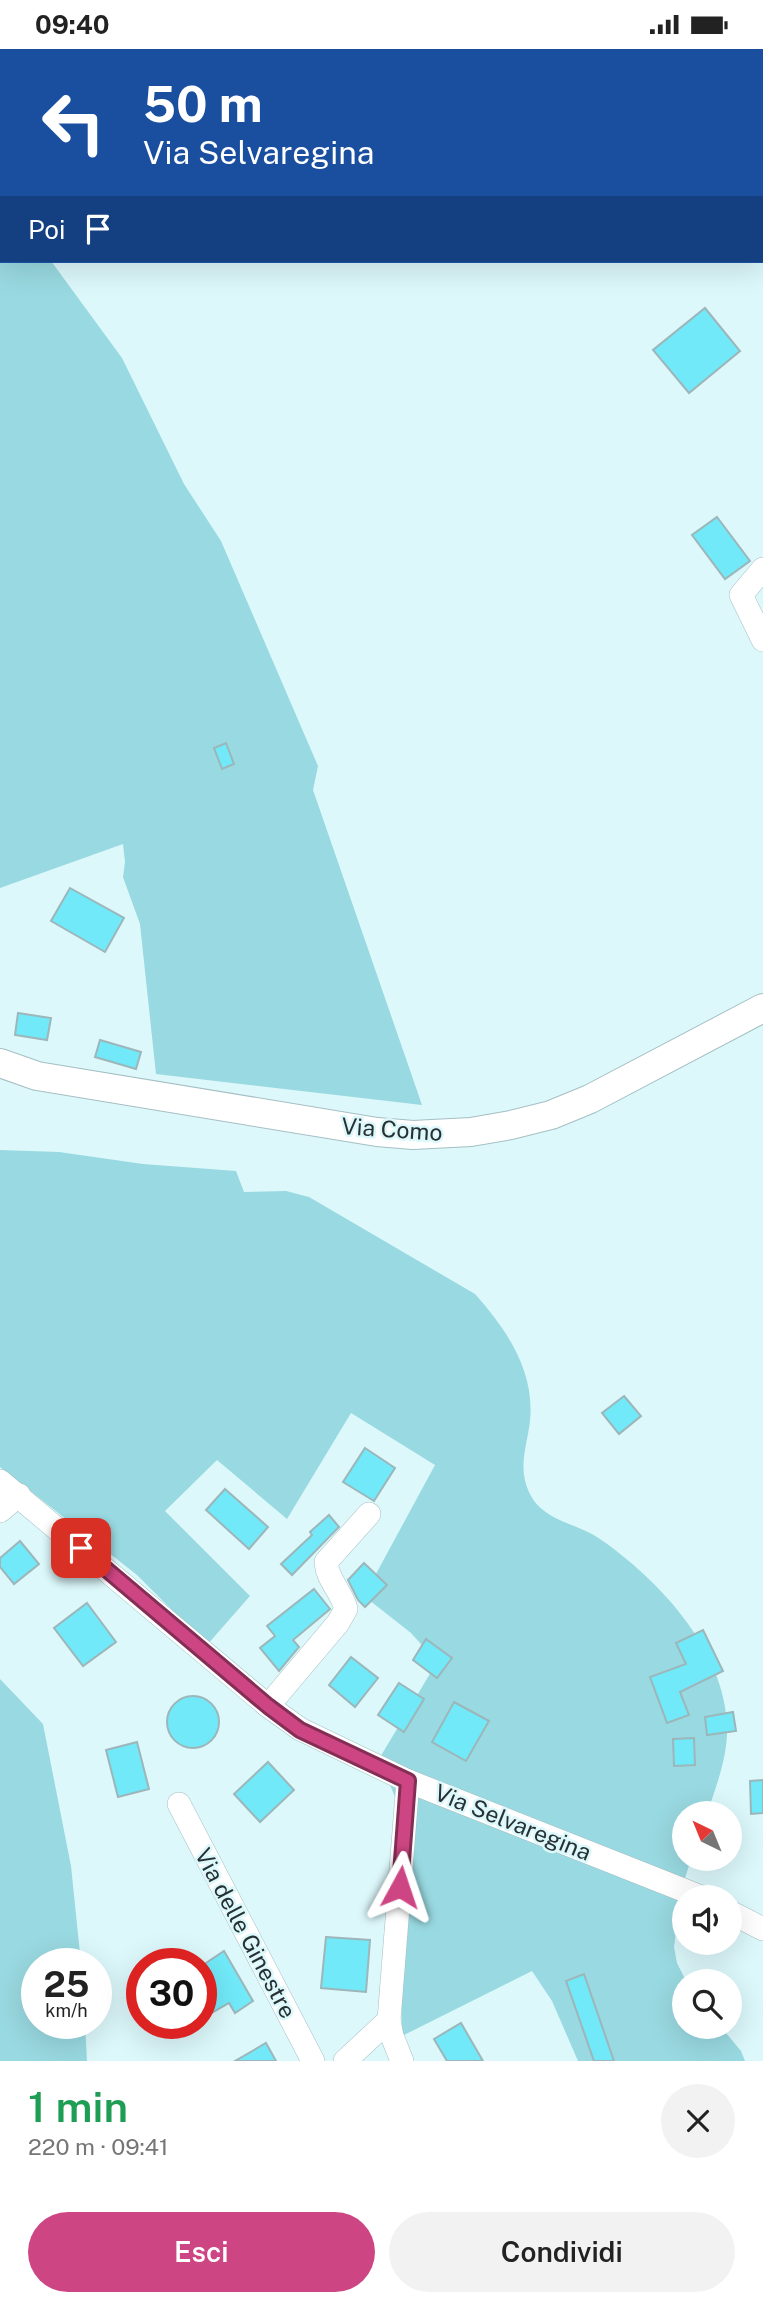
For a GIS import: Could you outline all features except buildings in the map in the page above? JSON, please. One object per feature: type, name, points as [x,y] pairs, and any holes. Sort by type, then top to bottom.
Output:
[{"type":"main road","name":"Via Como","points":[[0,1063],[37,1076],[377,1132],[445,1135],[511,1125],[551,1115],[590,1099],[763,1008]]},
{"type":"street","points":[[763,569],[741,595],[763,640]]},
{"type":"street","name":"Via Selvaregina","points":[[0,1481],[300,1730],[408,1781],[672,1886]]},
{"type":"street","points":[[0,1511],[19,1495]]},
{"type":"street","points":[[268,1706],[338,1623],[346,1609],[327,1573],[326,1562],[369,1514]]},
{"type":"street","points":[[401,2061],[389,2020],[408,1781]]},
{"type":"street","name":"Via delle Ginestre","points":[[178,1804],[313,2061]]},
{"type":"street","points":[[742,1918],[763,1929]]},
{"type":"street","points":[[345,2061],[389,2020]]},
{"type":"shaded area","points":[[0,263],[52,263],[122,358],[184,484],[221,541],[318,766],[313,790],[422,1105],[156,1074],[140,924],[123,877],[123,844],[0,888]]},
{"type":"shaded area","points":[[0,1150],[59,1152],[143,1164],[236,1171],[244,1192],[286,1191],[309,1197],[475,1294],[508,1337],[528,1385],[530,1421],[523,1466],[530,1494],[543,1510],[600,1539],[644,1574],[684,1619],[714,1670],[723,1698],[727,1726],[726,1748],[718,1781],[711,1801],[672,1801],[672,1871],[687,1871],[683,1885],[672,1885],[672,1955],[676,1955],[680,1969],[672,1969],[672,2039],[731,2039],[745,2061],[578,2061],[552,2001],[532,1971],[402,2036],[398,1804],[379,1759],[437,1662],[411,1633],[364,1596],[435,1465],[351,1413],[287,1519],[217,1460],[165,1511],[250,1596],[207,1645],[137,1575],[0,1467]]},
{"type":"shaded area","points":[[0,1679],[43,1724],[71,1866],[79,1948],[21,1948],[21,2039],[86,2039],[87,2061],[0,2061]]},
{"type":"route","points":[[81,1548],[300,1730],[408,1781],[400,1887]]}]
